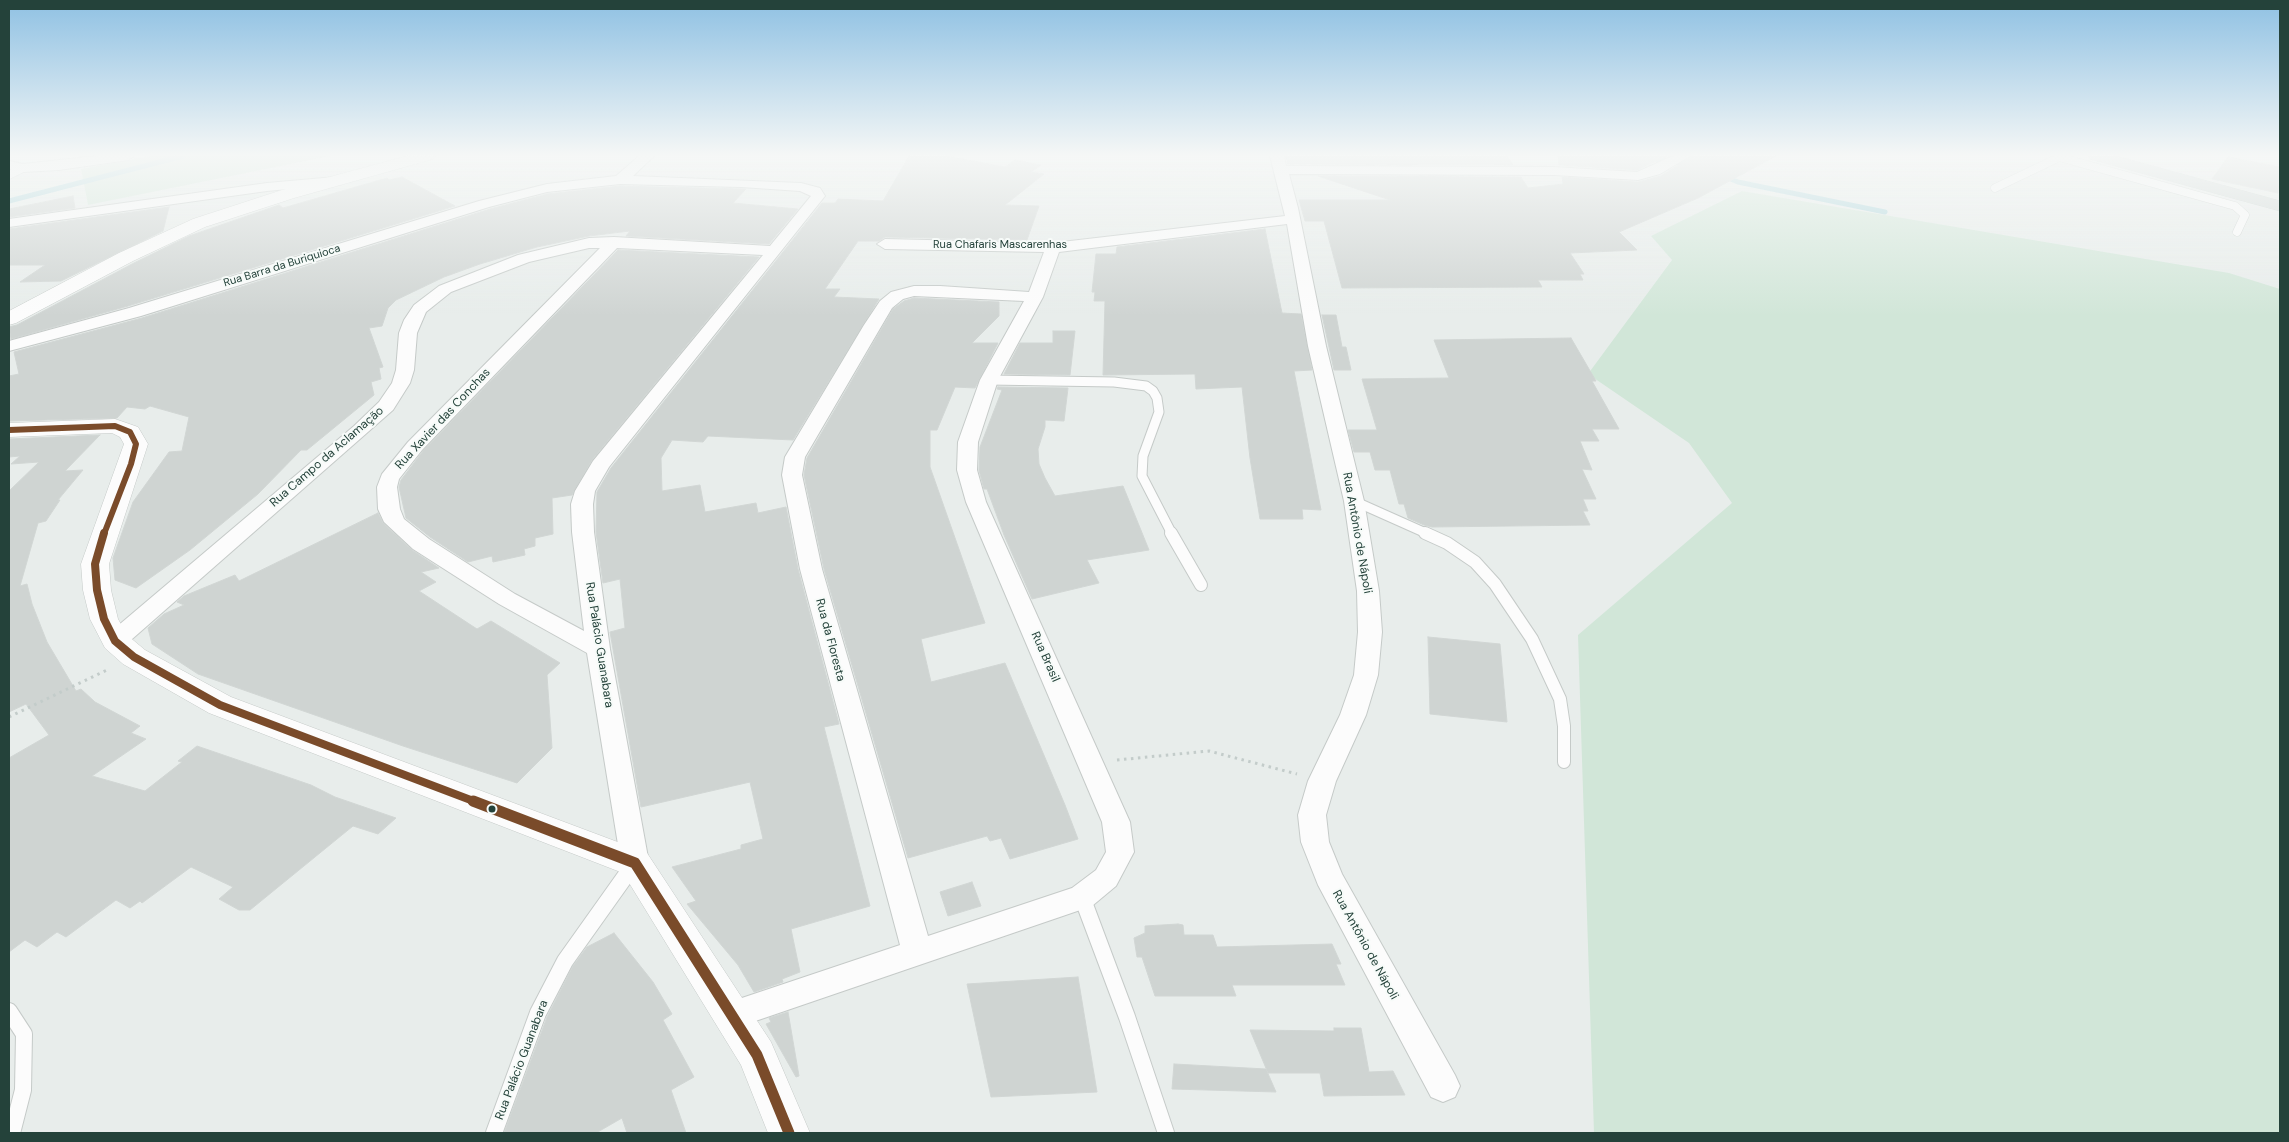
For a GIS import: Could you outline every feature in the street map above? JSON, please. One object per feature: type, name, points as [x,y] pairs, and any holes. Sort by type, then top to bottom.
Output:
[{"type":"street","points":[[9,223],[107,209]]},
{"type":"street","points":[[9,319],[126,257],[199,223],[243,209]]},
{"type":"street","name":"Rua Barra da Buriquioca","points":[[9,346],[135,312],[467,209]]},
{"type":"street","name":"Rua Palácio Guanabara","points":[[635,863],[598,650],[582,504],[587,486],[600,465],[807,209]]},
{"type":"street","name":"Rua Antônio de Nápoli","points":[[1291,209],[1317,346],[1354,501],[1368,591],[1370,632],[1367,666],[1353,716],[1322,781],[1312,815],[1315,842],[1328,877],[1443,1086]]},
{"type":"street","name":"Rua Chafaris Mascarenhas","points":[[884,244],[1053,248],[1293,219]]},
{"type":"street","name":"Rua Campo da Aclamação","points":[[124,649],[386,406],[401,383],[405,370],[408,334],[413,320],[430,300],[466,279],[524,258],[570,246],[614,242],[772,251]]},
{"type":"street","name":"Rua Xavier das Conchas","points":[[598,650],[507,599],[421,544],[395,522],[389,509],[387,487],[389,478],[415,446],[614,242]]},
{"type":"street","name":"Rua Brasil","points":[[917,951],[1082,897],[1106,878],[1120,852],[1116,822],[1092,762],[976,502],[967,470],[968,442],[989,380],[1035,297],[1053,248]]},
{"type":"street","name":"Rua da Floresta","points":[[917,951],[811,569],[792,475],[795,457],[873,325],[886,305],[897,295],[914,291],[940,291],[1035,297]]},
{"type":"street","points":[[9,430],[115,426],[130,432],[136,444],[132,464],[104,534],[95,564],[97,590],[104,619],[124,649],[220,705],[635,863],[757,1055],[789,1133]]},
{"type":"street","points":[[732,1015],[917,951]]},
{"type":"lane","points":[[2237,232],[2245,215],[2241,209]]},
{"type":"lane","points":[[989,380],[1114,382],[1146,386],[1153,391],[1157,398],[1159,412],[1143,456],[1142,476],[1164,521],[1201,585]]},
{"type":"lane","points":[[1354,501],[1447,543],[1474,562],[1496,584],[1532,639],[1560,699],[1564,726],[1564,762]]},
{"type":"lane","name":"Rua Palácio Guanabara","points":[[494,1133],[538,1013],[565,961],[635,863]]},
{"type":"lane","points":[[1082,897],[1127,1017],[1166,1133]]},
{"type":"lane","points":[[9,1012],[24,1034],[22,1090],[12,1133]]},
{"type":"path","points":[[9,717],[124,649]]},
{"type":"path","points":[[1092,762],[1209,751],[1322,781]]},
{"type":"green space","points":[[1705,209],[1851,209],[2229,273],[2280,289],[2280,1133],[1594,1133],[1578,635],[1732,503],[1689,443],[1588,374],[1672,260],[1651,236]]},
{"type":"building","points":[[9,209],[66,209],[9,217]]},
{"type":"building","points":[[152,209],[168,209],[163,231],[61,281],[20,282],[45,265],[9,265],[9,229]]},
{"type":"building","points":[[267,209],[444,209],[128,306],[11,339],[9,327],[17,325],[189,236]]},
{"type":"building","points":[[489,209],[798,209],[769,244],[626,236],[630,231],[589,236],[537,247],[480,264],[444,277],[396,300],[388,308],[382,326],[369,328],[383,367],[379,368],[381,379],[371,382],[374,395],[307,450],[301,450],[258,494],[190,550],[136,588],[115,580],[113,558],[133,502],[169,452],[182,451],[189,417],[150,406],[145,409],[127,407],[117,418],[9,421],[9,376],[19,374],[14,352],[142,318]]},
{"type":"building","points":[[817,209],[1038,209],[1027,240],[885,237],[879,241],[858,241],[825,289],[840,289],[834,297],[879,299],[793,440],[708,436],[703,442],[672,440],[661,458],[662,491],[700,485],[705,512],[756,503],[758,513],[786,507],[798,569],[839,724],[824,727],[870,906],[791,929],[800,972],[782,979],[783,982],[754,992],[738,965],[687,904],[696,901],[672,867],[741,849],[741,845],[763,839],[750,782],[641,807],[610,632],[625,628],[620,579],[603,583],[596,532],[597,492],[611,468]]},
{"type":"building","points":[[1302,209],[1672,209],[1619,232],[1637,250],[1570,253],[1584,274],[1580,274],[1583,280],[1538,280],[1542,287],[1342,288],[1324,221],[1305,221]]},
{"type":"building","points":[[1265,229],[1282,313],[1301,314],[1312,370],[1294,371],[1321,510],[1302,509],[1303,519],[1260,519],[1250,458],[1242,387],[1196,389],[1195,374],[1103,375],[1105,301],[1094,301],[1095,292],[1092,292],[1096,254],[1116,254],[1117,247]]},
{"type":"building","points":[[618,250],[759,257],[592,460],[572,495],[552,498],[553,534],[535,538],[535,546],[524,549],[525,555],[493,562],[492,556],[468,562],[430,537],[406,518],[399,487],[401,480],[423,451]]},
{"type":"building","points":[[914,298],[999,302],[999,316],[972,343],[998,343],[975,388],[955,387],[937,430],[930,430],[930,467],[985,623],[921,639],[931,682],[1005,663],[1065,805],[1078,839],[1010,859],[1001,838],[990,841],[987,836],[908,858],[824,569],[804,475],[807,458],[893,309],[904,301]]},
{"type":"building","points":[[1322,315],[1336,315],[1342,347],[1346,347],[1351,370],[1334,370]]},
{"type":"building","points":[[1053,331],[1075,331],[1070,375],[1004,374],[1020,343],[1053,343]]},
{"type":"building","points":[[1571,338],[1596,381],[1592,381],[1619,429],[1592,429],[1599,441],[1580,441],[1592,470],[1582,469],[1596,499],[1583,499],[1588,511],[1583,511],[1590,525],[1432,527],[1424,525],[1408,518],[1404,504],[1399,504],[1390,470],[1375,470],[1370,452],[1354,452],[1348,430],[1377,430],[1362,379],[1449,378],[1434,340]]},
{"type":"building","points":[[998,387],[1068,388],[1064,421],[1045,420],[1045,427],[1038,449],[1039,464],[1045,478],[1055,496],[1123,486],[1149,550],[1087,560],[1099,583],[1032,599],[1004,535],[987,489],[984,489],[979,470],[980,447],[1002,390],[997,389]]},
{"type":"building","points":[[100,435],[65,471],[83,470],[58,500],[60,500],[46,521],[38,523],[20,586],[27,584],[32,604],[47,642],[76,691],[81,689],[95,702],[140,726],[131,733],[146,739],[92,776],[145,791],[182,762],[178,761],[197,746],[311,785],[335,797],[396,818],[378,834],[353,826],[250,910],[239,910],[219,899],[233,887],[191,867],[142,903],[140,901],[130,908],[116,900],[66,937],[57,932],[37,947],[25,940],[9,952],[9,758],[49,735],[26,704],[9,712],[9,491],[39,462],[11,464],[20,456],[9,457],[9,439]]},
{"type":"building","points":[[378,513],[383,523],[412,550],[439,568],[421,572],[436,582],[419,591],[477,629],[491,621],[560,663],[547,675],[552,748],[517,783],[403,746],[198,674],[152,644],[148,628],[164,614],[184,605],[177,602],[184,596],[235,575],[239,581]]},
{"type":"building","points":[[1428,637],[1500,644],[1507,722],[1430,714]]},
{"type":"building","points":[[972,882],[981,906],[948,916],[940,892]]},
{"type":"building","points":[[1183,925],[1184,935],[1213,935],[1217,947],[1332,944],[1341,964],[1336,964],[1345,985],[1232,985],[1236,996],[1155,996],[1142,957],[1137,957],[1134,938],[1145,933],[1145,926]]},
{"type":"building","points":[[614,933],[653,982],[672,1014],[663,1020],[694,1077],[671,1090],[686,1133],[627,1133],[622,1118],[596,1133],[504,1133],[547,1017],[573,966],[587,947]]},
{"type":"building","points":[[1078,977],[1097,1092],[991,1097],[967,984]]},
{"type":"building","points":[[788,1012],[799,1076],[796,1077],[766,1024],[771,1022],[769,1018]]},
{"type":"building","points":[[1334,1028],[1361,1028],[1369,1072],[1393,1071],[1405,1095],[1324,1096],[1320,1073],[1268,1073],[1250,1030],[1334,1031]]},
{"type":"building","points":[[1174,1064],[1266,1069],[1276,1092],[1172,1089]]},
{"type":"waterway","points":[[1872,209],[1885,212]]},
{"type":"transit line","points":[[9,430],[115,426],[130,432],[136,444],[131,464],[104,534],[95,564],[97,590],[104,619],[115,641],[134,657],[220,705],[635,863],[757,1055],[789,1133]]}]
